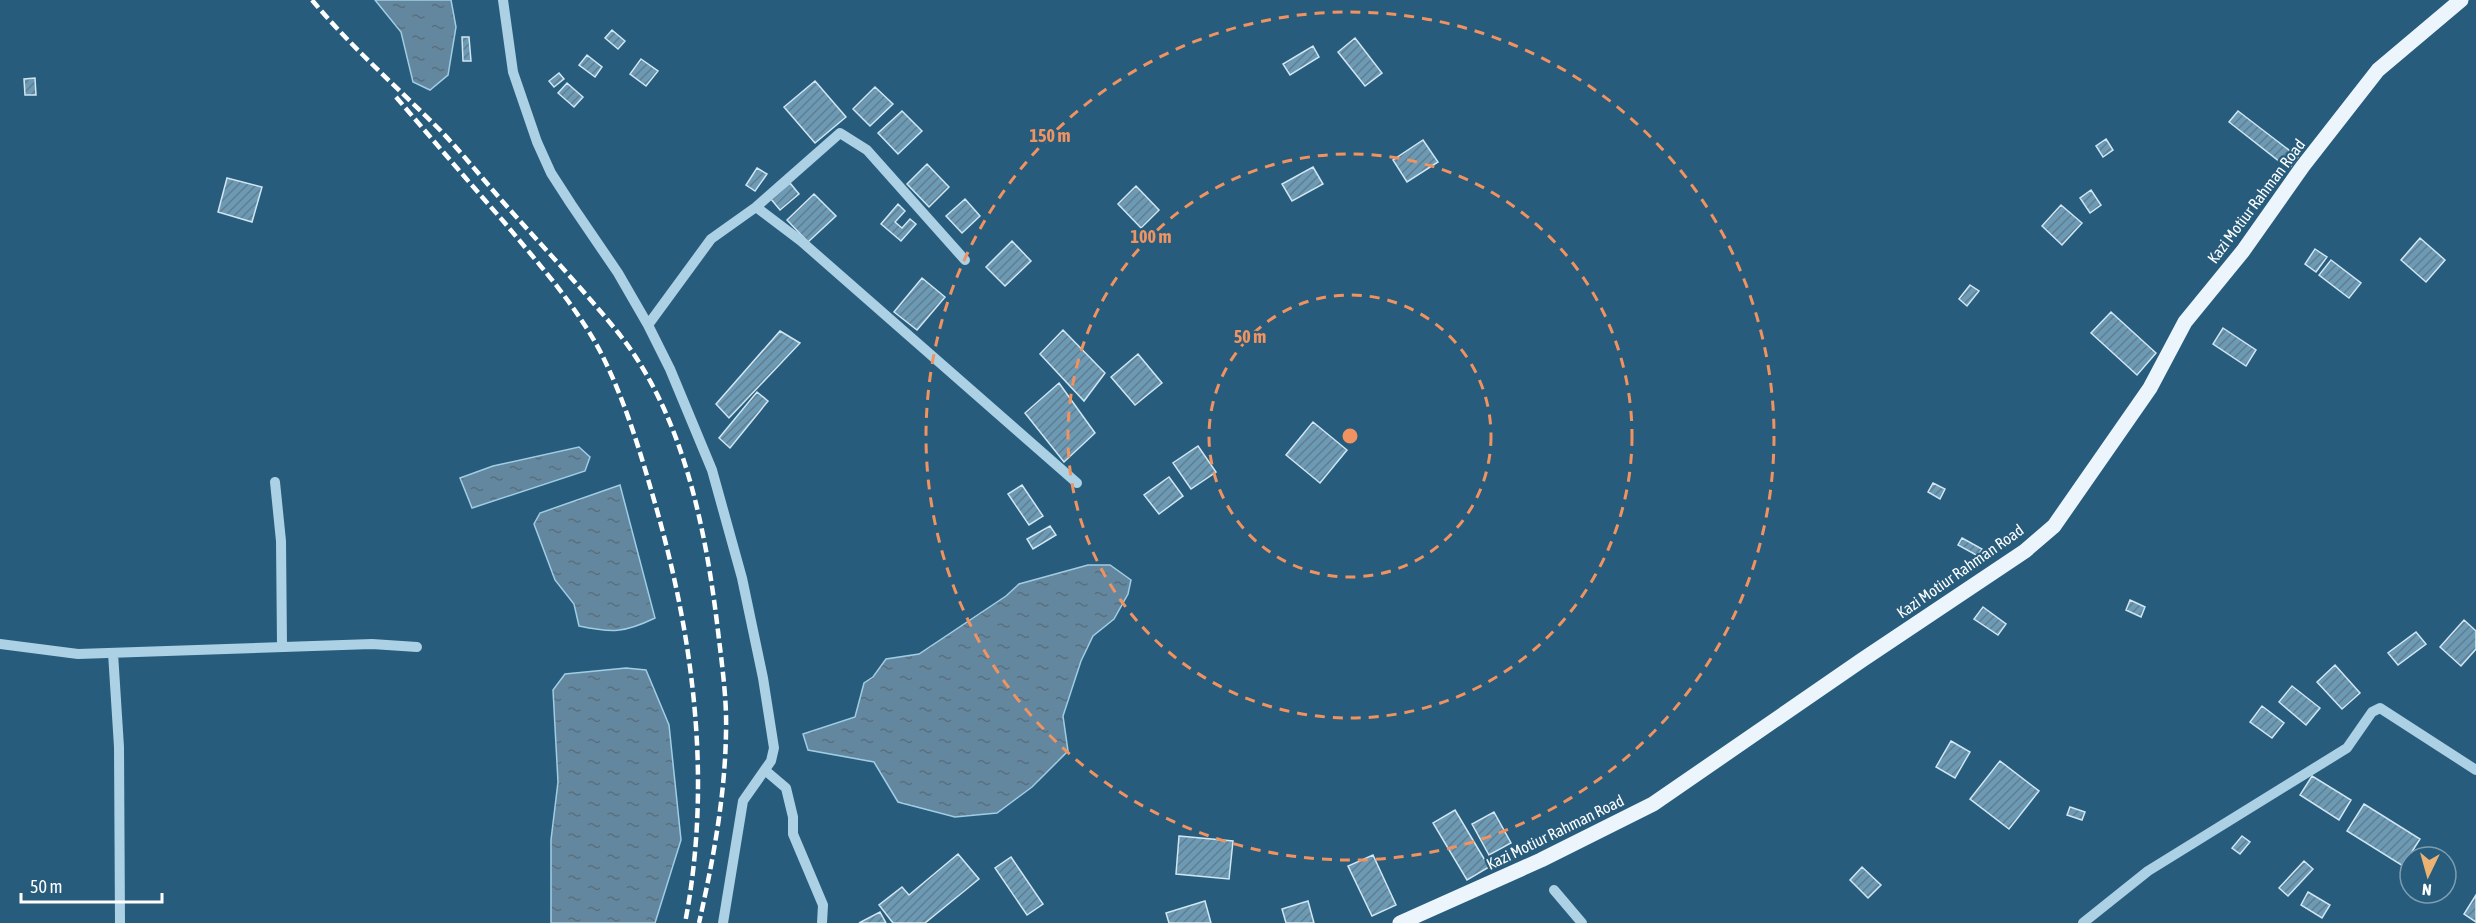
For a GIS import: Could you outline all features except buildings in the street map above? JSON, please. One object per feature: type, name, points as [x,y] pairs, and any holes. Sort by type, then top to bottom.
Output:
[{"type":"main road","name":"Kazi Motiur Rahman Road","points":[[1400,923],[1541,860],[1653,804],[2025,551],[2054,526],[2108,452],[2150,388],[2185,322],[2243,250],[2378,70],[2461,0]]},
{"type":"street","points":[[503,0],[513,72],[537,142],[551,173],[618,273],[648,325],[694,422],[712,470],[742,578],[763,678],[774,748],[766,771],[743,801],[723,923]]},
{"type":"street","points":[[648,325],[711,239],[756,207],[840,133],[867,150],[965,260]]},
{"type":"street","points":[[756,207],[801,241],[1077,483]]},
{"type":"street","points":[[275,482],[281,541],[282,646]]},
{"type":"street","points":[[0,644],[78,654],[282,646],[372,644],[417,646]]},
{"type":"street","points":[[113,653],[119,747],[120,923]]},
{"type":"street","points":[[2083,923],[2148,872],[2347,748],[2372,712],[2380,708],[2476,770]]},
{"type":"street","points":[[766,771],[786,788],[793,817],[794,834],[823,905],[822,923]]},
{"type":"street","points":[[1554,891],[1582,923]]},
{"type":"water","points":[[375,0],[451,0],[456,27],[448,75],[430,90],[413,82],[401,32]]},
{"type":"water","points":[[579,447],[590,457],[585,471],[472,508],[460,478],[493,466]]},
{"type":"water","points":[[620,485],[655,618],[635,627],[618,630],[600,630],[579,626],[574,604],[555,580],[534,524],[540,513]]},
{"type":"water","points":[[1088,565],[1110,565],[1131,580],[1128,594],[1114,619],[1093,636],[1081,661],[1063,716],[1068,751],[1032,787],[997,813],[955,817],[898,802],[874,762],[808,750],[803,734],[855,717],[864,683],[873,677],[886,659],[919,654],[1006,596],[1019,584]]},
{"type":"water","points":[[626,668],[646,670],[669,725],[681,840],[655,923],[551,923],[551,840],[558,782],[553,690],[565,674]]},
{"type":"railway","points":[[312,0],[358,50],[448,139],[577,284],[620,335],[642,367],[661,402],[676,438],[699,515],[713,593],[726,708],[721,805],[699,923]]},
{"type":"railway","points":[[396,97],[568,300],[600,351],[629,420],[666,545],[688,652],[698,760],[693,869],[685,923]]}]
